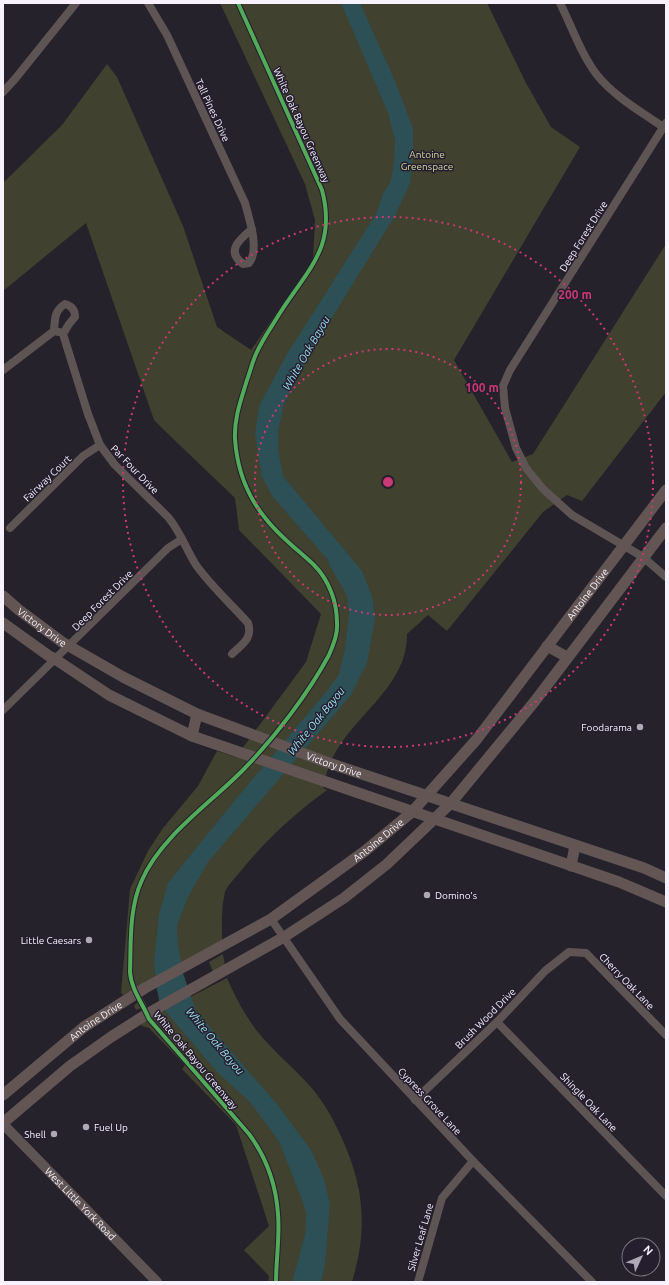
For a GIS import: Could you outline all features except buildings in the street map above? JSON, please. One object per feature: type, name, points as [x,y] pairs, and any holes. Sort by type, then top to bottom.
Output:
[{"type":"main road","name":"Antoine Drive","points":[[3,1095],[84,1027],[145,988],[271,919],[365,851],[412,812],[477,739],[666,490]]},
{"type":"main road","name":"Antoine Drive","points":[[3,1124],[70,1066],[111,1037],[156,1009],[284,937],[348,895],[387,864],[451,803],[535,700],[666,528]]},
{"type":"main road","name":"Victory Drive","points":[[3,596],[19,610],[62,642],[70,645],[123,677],[197,714],[326,762],[644,868],[666,878]]},
{"type":"main road","name":"Victory Drive","points":[[3,623],[49,656],[109,695],[192,736],[619,882],[666,902]]},
{"type":"main road","points":[[547,646],[567,657]]},
{"type":"main road","points":[[192,736],[197,714]]},
{"type":"main road","points":[[571,866],[575,846]]},
{"type":"street","points":[[3,92],[76,3]]},
{"type":"street","name":"Tall Pines Drive","points":[[148,3],[167,35],[236,181],[245,203],[252,229]]},
{"type":"street","points":[[560,3],[584,53],[597,75],[617,95],[664,125]]},
{"type":"street","name":"Deep Forest Drive","points":[[664,125],[510,370],[503,386],[505,408],[516,448],[526,468],[543,489],[572,515],[643,557],[666,577]]},
{"type":"street","points":[[3,370],[54,331],[55,314],[64,304],[70,306],[75,312],[76,317],[68,324],[63,334],[54,331]]},
{"type":"street","name":"Par Four Drive","points":[[63,334],[88,414],[100,445],[115,465],[168,516],[176,526],[196,564],[208,581],[248,623],[251,631],[249,638],[232,654]]},
{"type":"street","name":"Fairway Court","points":[[10,528],[84,456],[100,445]]},
{"type":"street","name":"Deep Forest Drive","points":[[3,710],[168,548],[182,539]]},
{"type":"street","name":"Cypress Grove Lane","points":[[271,919],[340,1019],[473,1161],[592,1282]]},
{"type":"street","name":"Brush Wood Drive","points":[[415,1100],[497,1022],[545,971],[569,952]]},
{"type":"street","name":"Cherry Oak Lane","points":[[569,952],[586,953],[666,1035]]},
{"type":"street","name":"Shingle Oak Lane","points":[[497,1022],[666,1196]]},
{"type":"street","name":"West Little York Road","points":[[3,1124],[157,1282]]},
{"type":"street","name":"Silver Leaf Lane","points":[[418,1282],[442,1198],[473,1161]]},
{"type":"green space","name":"Antoine Greenspace","points":[[220,3],[487,3],[526,83],[551,127],[580,147],[454,360],[512,462],[533,454],[666,244],[666,392],[582,501],[567,495],[543,512],[447,631],[428,615],[407,634],[405,651],[400,666],[392,681],[350,732],[331,760],[323,788],[327,790],[292,818],[270,839],[227,887],[223,904],[222,942],[123,995],[121,993],[130,889],[148,851],[163,828],[198,786],[217,751],[236,757],[306,662],[321,614],[239,530],[235,498],[154,420],[86,223],[3,291],[3,183],[62,125],[107,64],[117,77],[183,226],[217,327],[251,350],[313,260],[315,220],[305,184]]},
{"type":"green space","points":[[223,954],[225,966],[213,972],[209,962]]},
{"type":"green space","points":[[227,978],[240,1006],[257,1031],[315,1092],[329,1113],[344,1143],[356,1178],[362,1212],[360,1246],[352,1282],[268,1282],[269,1276],[244,1250],[269,1226],[236,1125],[182,1069],[185,1065],[149,1028],[142,1026],[140,1023]]},
{"type":"green space","points":[[142,997],[147,1006],[136,1010],[134,1006]]},
{"type":"water","name":"White Oak Bayou","points":[[341,3],[360,3],[395,81],[413,128],[413,154],[410,183],[395,216],[313,348],[284,404],[278,431],[278,449],[283,476],[362,571],[372,596],[375,618],[367,663],[351,695],[208,862],[188,897],[177,925],[178,945],[183,973],[196,1011],[277,1104],[311,1150],[324,1179],[330,1204],[325,1264],[321,1282],[292,1282],[305,1235],[306,1213],[279,1141],[250,1102],[219,1074],[160,1005],[154,962],[159,914],[168,883],[240,794],[327,691],[339,674],[345,649],[349,615],[347,596],[328,560],[273,497],[262,477],[255,434],[259,406],[287,354],[376,214],[383,194],[391,181],[395,140],[388,113]]},
{"type":"cycle path","name":"White Oak Bayou Greenway","points":[[238,3],[322,190],[326,210],[326,227],[323,242],[310,270],[267,333],[255,357],[242,395],[237,416],[235,431],[236,450],[244,482],[259,510],[271,526],[314,565],[328,584],[336,607],[337,631],[329,655],[321,670],[279,729],[244,769],[174,835],[150,864],[142,880],[135,902],[131,937],[130,972],[135,990],[149,1019],[249,1134],[265,1162],[277,1203],[279,1231],[276,1282]]},
{"type":"place","name":"Foodarama","points":[[640,727]]},
{"type":"place","name":"Domino's","points":[[427,895]]},
{"type":"place","name":"Little Caesars","points":[[89,940]]},
{"type":"place","name":"Fuel Up","points":[[86,1127]]},
{"type":"place","name":"Shell","points":[[54,1134]]}]
